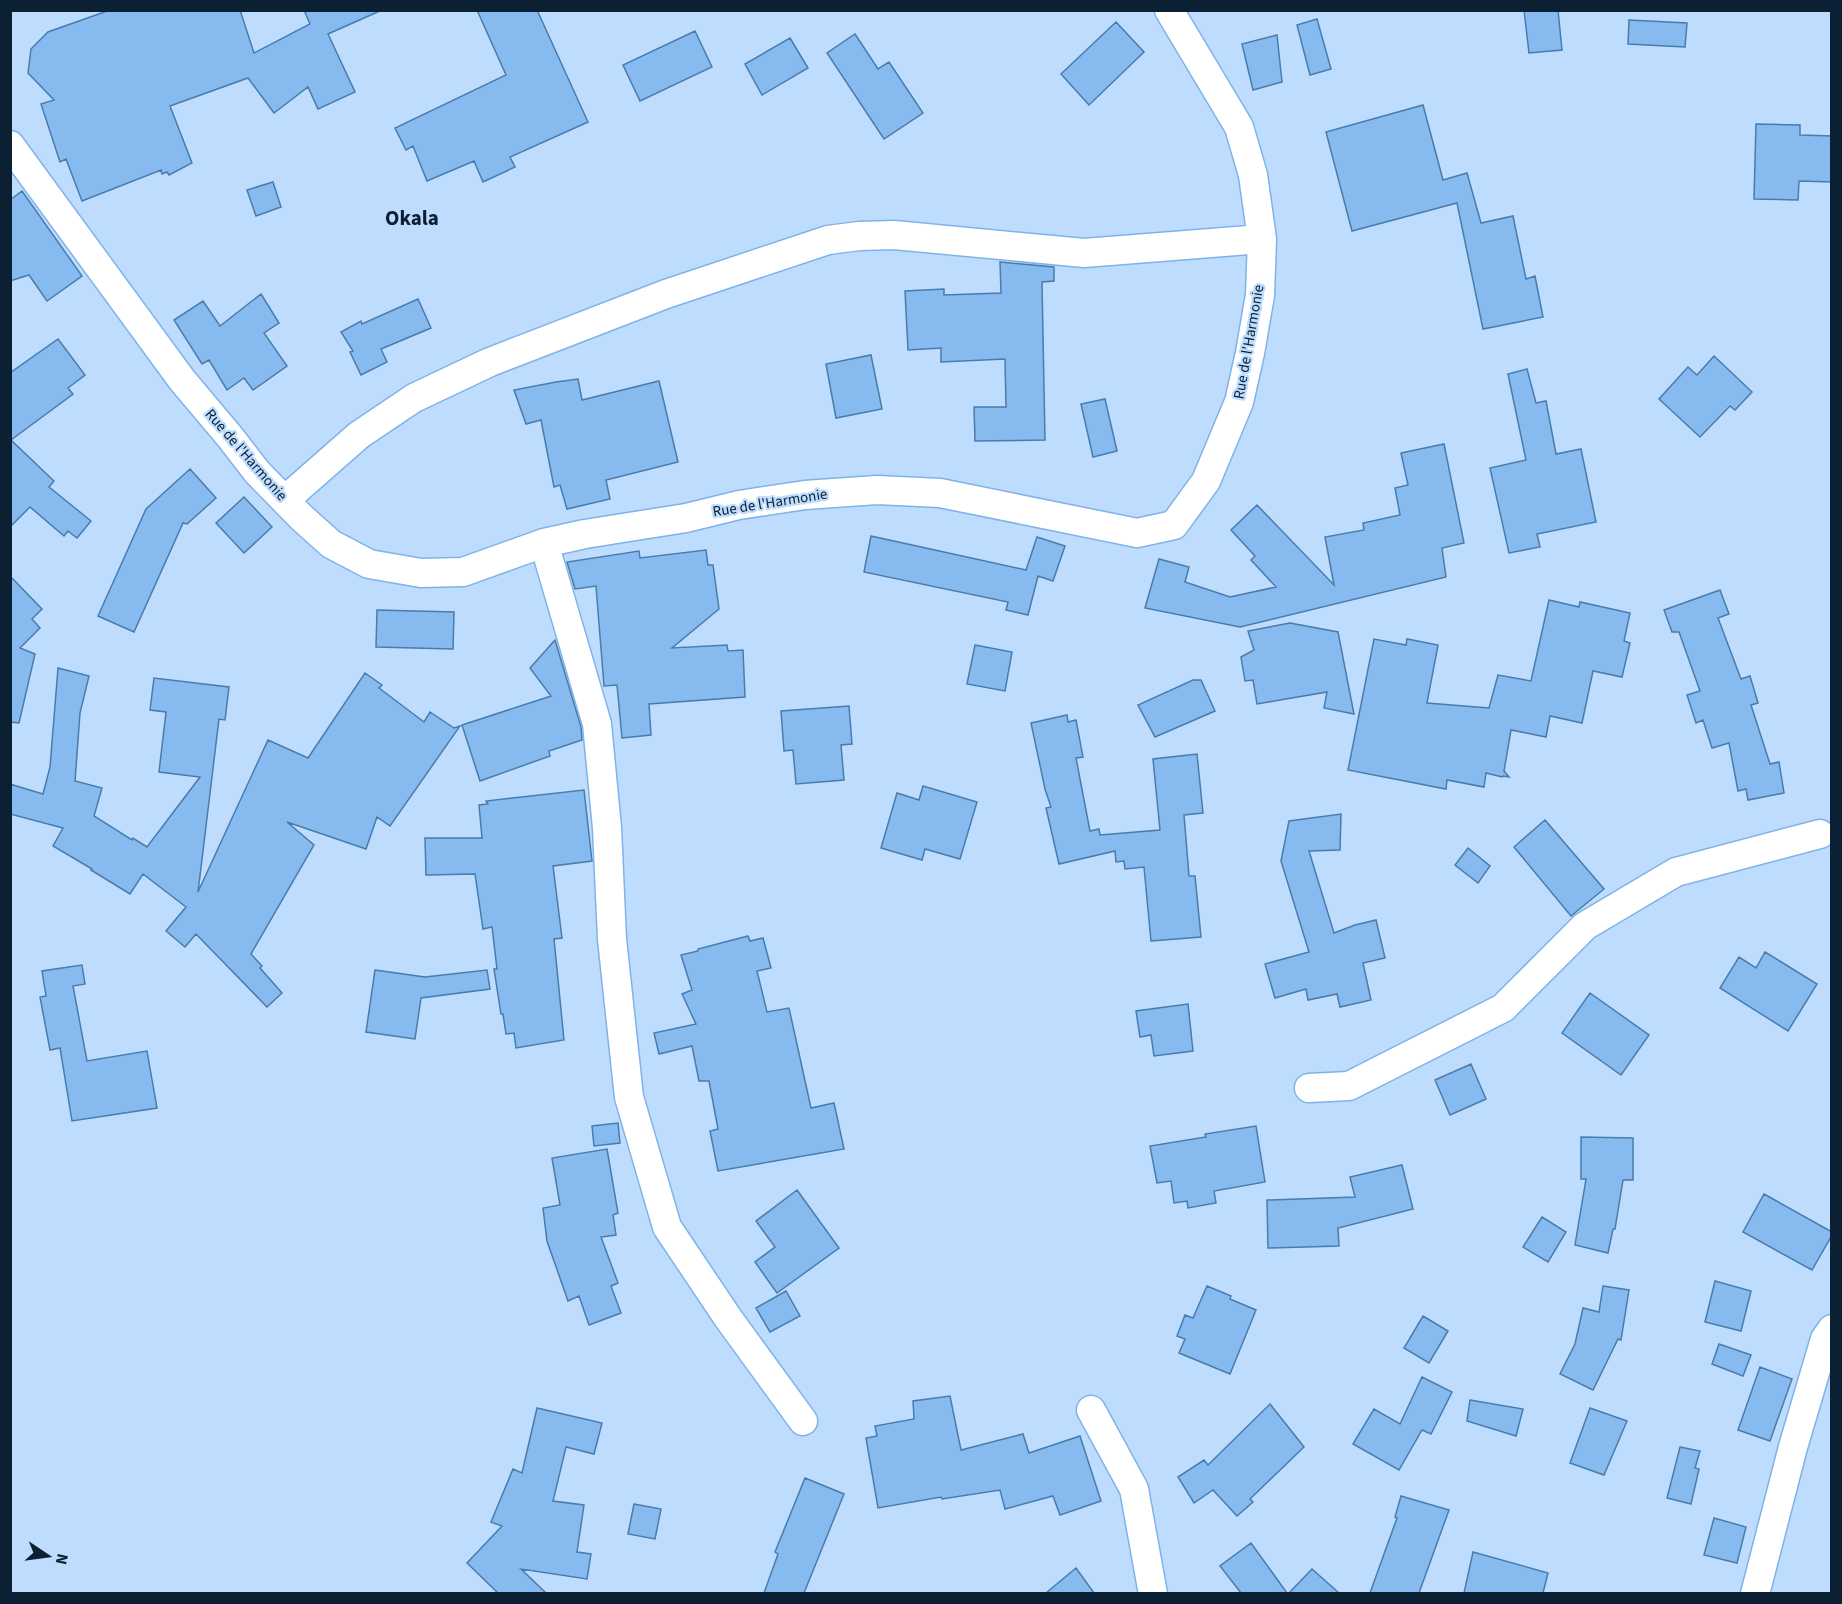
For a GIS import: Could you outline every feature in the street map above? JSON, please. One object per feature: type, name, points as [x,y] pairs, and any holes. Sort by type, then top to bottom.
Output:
[{"type":"street","name":"Rue de l'Harmonie","points":[[10,145],[182,380],[257,472],[331,544],[369,564],[421,573],[463,572],[544,543],[585,534],[686,518],[805,495],[877,490],[940,493],[1137,533],[1174,525],[1206,481],[1239,402],[1260,295],[1262,239],[1253,175],[1239,127],[1170,10]]},
{"type":"street","points":[[285,500],[359,435],[414,398],[490,362],[666,294],[828,240],[894,235],[1084,253],[1262,239]]},
{"type":"street","points":[[544,543],[597,724],[607,828],[612,939],[629,1097],[667,1227],[728,1318],[803,1421]]},
{"type":"street","points":[[1309,1088],[1349,1086],[1503,1008],[1585,926],[1676,872],[1820,834]]},
{"type":"street","points":[[1755,1593],[1793,1447],[1825,1339],[1832,1329]]},
{"type":"street","points":[[1091,1410],[1134,1488],[1153,1593]]},
{"type":"building","points":[[110,10],[240,10],[254,53],[310,24],[304,10],[382,10],[328,34],[355,92],[318,109],[308,87],[274,113],[248,78],[170,106],[192,163],[169,175],[167,172],[162,174],[161,170],[82,201],[66,159],[60,162],[41,104],[54,100],[28,73],[31,49],[48,32]]},
{"type":"building","points":[[477,10],[537,10],[588,122],[510,157],[515,167],[483,182],[474,161],[427,181],[413,146],[406,150],[395,128],[506,75]]},
{"type":"building","points":[[1524,10],[1558,10],[1562,50],[1529,53]]},
{"type":"building","points":[[1317,19],[1331,69],[1310,75],[1297,25]]},
{"type":"building","points":[[1629,20],[1687,23],[1685,47],[1628,44]]},
{"type":"building","points":[[1116,22],[1144,52],[1089,105],[1061,74]]},
{"type":"building","points":[[695,31],[712,67],[640,101],[623,65]]},
{"type":"building","points":[[855,34],[878,69],[889,62],[923,113],[884,139],[827,53]]},
{"type":"building","points":[[1277,35],[1282,82],[1253,90],[1242,44]]},
{"type":"building","points":[[790,38],[808,68],[762,95],[745,64]]},
{"type":"building","points":[[1423,105],[1443,180],[1467,173],[1481,223],[1513,216],[1526,279],[1535,276],[1543,317],[1483,329],[1457,203],[1352,231],[1326,132]]},
{"type":"building","points":[[1756,124],[1800,125],[1800,135],[1832,136],[1832,182],[1799,181],[1798,200],[1754,199]]},
{"type":"building","points":[[273,182],[281,207],[256,216],[247,190]]},
{"type":"building","points":[[22,191],[82,276],[47,301],[29,275],[10,281],[10,200]]},
{"type":"building","points":[[1000,262],[1054,267],[1054,281],[1042,282],[1045,440],[975,441],[974,407],[1006,407],[1005,359],[941,362],[941,348],[908,350],[905,291],[944,289],[944,295],[1001,293]]},
{"type":"building","points":[[261,294],[279,323],[264,333],[287,366],[253,390],[244,378],[227,390],[209,360],[202,364],[174,320],[203,301],[220,326]]},
{"type":"building","points":[[418,299],[431,328],[381,349],[387,362],[361,375],[350,352],[353,351],[341,332],[361,321],[362,324]]},
{"type":"building","points":[[58,339],[85,375],[68,388],[73,394],[11,440],[54,481],[49,487],[91,521],[77,538],[68,531],[64,536],[30,507],[10,527],[10,373]]},
{"type":"building","points":[[871,355],[882,409],[836,418],[826,364]]},
{"type":"building","points":[[1714,356],[1752,392],[1735,410],[1730,406],[1700,437],[1659,399],[1688,367],[1697,375]]},
{"type":"building","points":[[1527,369],[1536,403],[1546,401],[1556,454],[1581,449],[1596,522],[1537,534],[1540,547],[1509,553],[1490,468],[1526,460],[1508,374]]},
{"type":"building","points":[[578,379],[582,400],[659,381],[678,462],[606,480],[610,499],[567,509],[560,485],[554,487],[541,420],[526,424],[514,390]]},
{"type":"building","points":[[1105,399],[1117,451],[1093,457],[1081,404]]},
{"type":"building","points":[[1444,444],[1464,543],[1442,548],[1446,577],[1240,627],[1145,608],[1159,559],[1189,567],[1185,582],[1230,597],[1276,587],[1251,560],[1255,556],[1231,530],[1257,505],[1334,585],[1325,537],[1364,530],[1363,523],[1400,515],[1395,488],[1408,485],[1401,453]]},
{"type":"building","points":[[190,469],[216,498],[187,524],[183,523],[134,632],[98,616],[146,509]]},
{"type":"building","points":[[244,497],[272,527],[244,553],[216,523]]},
{"type":"building","points":[[871,536],[1026,570],[1037,537],[1065,546],[1053,581],[1038,576],[1028,615],[1006,610],[1008,602],[864,572]]},
{"type":"building","points":[[706,550],[708,565],[713,565],[719,609],[672,648],[727,645],[728,651],[743,650],[745,697],[649,704],[651,735],[622,738],[617,685],[604,686],[596,586],[575,589],[567,562],[639,551],[640,558]]},
{"type":"building","points":[[10,576],[42,609],[32,619],[40,628],[20,648],[35,654],[19,723],[10,722]]},
{"type":"building","points":[[1720,590],[1729,614],[1718,618],[1741,679],[1750,676],[1758,703],[1751,705],[1770,764],[1779,762],[1784,793],[1748,800],[1746,789],[1738,791],[1729,743],[1712,748],[1703,720],[1696,723],[1687,695],[1700,691],[1679,632],[1672,632],[1664,610]]},
{"type":"building","points":[[1549,600],[1579,607],[1580,602],[1630,613],[1624,641],[1630,643],[1622,677],[1593,671],[1582,723],[1550,716],[1546,737],[1511,730],[1504,771],[1509,777],[1486,773],[1484,787],[1447,780],[1446,789],[1348,770],[1374,639],[1406,645],[1407,639],[1438,645],[1427,703],[1489,708],[1498,675],[1531,681]]},
{"type":"building","points":[[377,610],[454,612],[453,649],[376,647]]},
{"type":"building","points":[[1290,623],[1338,632],[1354,714],[1324,708],[1327,692],[1257,704],[1253,680],[1245,681],[1241,657],[1254,650],[1248,631]]},
{"type":"building","points":[[555,640],[581,727],[582,740],[549,751],[550,756],[480,781],[462,725],[551,696],[530,668]]},
{"type":"building","points":[[975,645],[1012,652],[1005,691],[967,684]]},
{"type":"building","points":[[58,668],[89,676],[80,713],[75,781],[102,788],[94,816],[147,847],[200,777],[159,772],[166,712],[150,710],[154,678],[229,687],[225,720],[219,719],[198,892],[268,740],[308,758],[365,673],[382,685],[379,688],[424,722],[430,712],[454,728],[460,726],[390,826],[377,817],[366,849],[287,822],[314,845],[251,954],[282,993],[267,1007],[196,934],[185,947],[166,931],[186,907],[143,874],[130,894],[53,846],[63,828],[10,814],[10,784],[43,794],[50,767]]},
{"type":"building","points":[[1193,680],[1201,680],[1215,711],[1155,737],[1138,705]]},
{"type":"building","points":[[849,706],[852,744],[841,745],[844,780],[796,784],[793,750],[784,751],[781,711]]},
{"type":"building","points":[[1067,715],[1068,722],[1076,720],[1083,757],[1076,758],[1090,831],[1099,829],[1100,835],[1160,830],[1153,759],[1197,754],[1203,813],[1184,815],[1189,876],[1195,876],[1201,937],[1151,941],[1144,867],[1125,869],[1124,861],[1116,862],[1115,851],[1059,864],[1046,808],[1051,807],[1031,723]]},
{"type":"building","points":[[923,786],[977,802],[960,859],[925,849],[922,860],[881,848],[897,793],[919,800]]},
{"type":"building","points":[[584,790],[592,861],[553,866],[562,938],[554,939],[564,1040],[516,1048],[514,1033],[506,1034],[503,1014],[501,1014],[494,969],[497,969],[492,927],[483,929],[475,874],[426,875],[425,838],[482,838],[479,805],[488,804],[486,801]]},
{"type":"building","points":[[1341,814],[1340,850],[1309,851],[1334,933],[1376,920],[1385,958],[1363,963],[1371,1000],[1340,1007],[1337,994],[1308,1000],[1306,989],[1275,998],[1265,964],[1309,952],[1281,861],[1289,821]]},
{"type":"building","points":[[1545,820],[1604,889],[1571,916],[1514,847]]},
{"type":"building","points":[[1468,848],[1490,866],[1478,883],[1455,865]]},
{"type":"building","points":[[748,936],[750,941],[763,938],[771,968],[757,971],[767,1012],[789,1008],[811,1108],[834,1103],[844,1149],[718,1171],[710,1131],[718,1129],[709,1081],[699,1081],[692,1046],[659,1054],[654,1033],[696,1024],[682,994],[692,990],[681,955]]},
{"type":"building","points":[[1765,952],[1817,984],[1788,1031],[1720,988],[1739,957],[1756,968]]},
{"type":"building","points":[[82,965],[85,984],[73,986],[87,1061],[147,1051],[157,1108],[72,1121],[60,1048],[50,1050],[40,997],[46,996],[42,971]]},
{"type":"building","points":[[375,970],[425,977],[487,970],[490,989],[421,998],[415,1039],[366,1032]]},
{"type":"building","points":[[1590,993],[1649,1035],[1621,1075],[1562,1033]]},
{"type":"building","points":[[1188,1004],[1193,1051],[1154,1056],[1151,1035],[1140,1037],[1136,1011]]},
{"type":"building","points":[[1471,1064],[1486,1099],[1450,1115],[1435,1080]]},
{"type":"building","points":[[618,1123],[620,1143],[594,1146],[592,1126]]},
{"type":"building","points":[[1256,1126],[1265,1182],[1214,1191],[1216,1203],[1188,1208],[1187,1201],[1174,1203],[1171,1181],[1157,1183],[1150,1146]]},
{"type":"building","points":[[1581,1137],[1633,1138],[1633,1180],[1623,1180],[1615,1229],[1613,1229],[1608,1253],[1575,1245],[1586,1179],[1581,1179]]},
{"type":"building","points":[[607,1149],[618,1213],[613,1215],[616,1235],[601,1237],[618,1283],[611,1286],[621,1313],[589,1325],[579,1296],[568,1301],[547,1241],[543,1208],[560,1205],[552,1158]]},
{"type":"building","points":[[1402,1165],[1413,1209],[1338,1228],[1339,1246],[1268,1248],[1267,1200],[1355,1197],[1350,1177]]},
{"type":"building","points":[[797,1190],[839,1248],[777,1293],[755,1262],[775,1247],[756,1221]]},
{"type":"building","points":[[1764,1194],[1832,1232],[1812,1270],[1743,1232]]},
{"type":"building","points":[[1542,1217],[1566,1232],[1548,1262],[1523,1247]]},
{"type":"building","points":[[1715,1281],[1751,1291],[1741,1331],[1705,1322]]},
{"type":"building","points":[[1207,1286],[1256,1310],[1230,1374],[1179,1353],[1185,1339],[1177,1336],[1185,1315],[1193,1318]]},
{"type":"building","points":[[1603,1286],[1629,1290],[1621,1340],[1618,1339],[1593,1390],[1560,1374],[1575,1344],[1583,1308],[1599,1312]]},
{"type":"building","points":[[786,1291],[800,1316],[770,1332],[756,1308]]},
{"type":"building","points":[[1423,1316],[1448,1331],[1429,1363],[1404,1348]]},
{"type":"building","points":[[1719,1344],[1751,1355],[1743,1376],[1712,1364]]},
{"type":"building","points":[[1760,1367],[1792,1379],[1770,1441],[1738,1430]]},
{"type":"building","points":[[1422,1377],[1452,1392],[1431,1434],[1422,1430],[1399,1470],[1353,1444],[1374,1409],[1400,1424]]},
{"type":"building","points":[[950,1396],[961,1450],[1023,1434],[1029,1453],[1080,1436],[1101,1501],[1060,1515],[1053,1496],[1005,1509],[1000,1490],[878,1508],[866,1438],[877,1436],[875,1426],[914,1419],[913,1401]]},
{"type":"building","points":[[1470,1400],[1523,1409],[1516,1436],[1467,1421]]},
{"type":"building","points":[[1270,1404],[1304,1447],[1250,1499],[1253,1502],[1237,1516],[1213,1490],[1194,1503],[1178,1477],[1204,1460],[1208,1465]]},
{"type":"building","points":[[537,1408],[602,1423],[594,1454],[566,1447],[553,1501],[584,1505],[577,1552],[591,1554],[587,1579],[521,1569],[546,1593],[498,1593],[467,1563],[502,1526],[491,1522],[513,1469],[522,1473]]},
{"type":"building","points":[[1590,1408],[1627,1421],[1604,1475],[1570,1463]]},
{"type":"building","points":[[1680,1447],[1700,1451],[1695,1468],[1699,1469],[1691,1504],[1667,1498]]},
{"type":"building","points":[[805,1478],[844,1494],[804,1593],[764,1593],[778,1554],[775,1552]]},
{"type":"building","points":[[1401,1496],[1449,1510],[1419,1593],[1370,1593],[1397,1518],[1395,1517]]},
{"type":"building","points":[[634,1504],[661,1509],[655,1539],[628,1534]]},
{"type":"building","points":[[1714,1518],[1746,1527],[1737,1563],[1704,1555]]},
{"type":"building","points":[[1251,1543],[1287,1593],[1241,1593],[1220,1566]]},
{"type":"building","points":[[1473,1552],[1548,1573],[1543,1593],[1464,1593]]},
{"type":"building","points":[[1076,1568],[1094,1593],[1046,1593]]},
{"type":"building","points":[[1312,1569],[1339,1593],[1289,1593]]},
{"type":"district","name":"Okala","points":[[412,218]]}]
